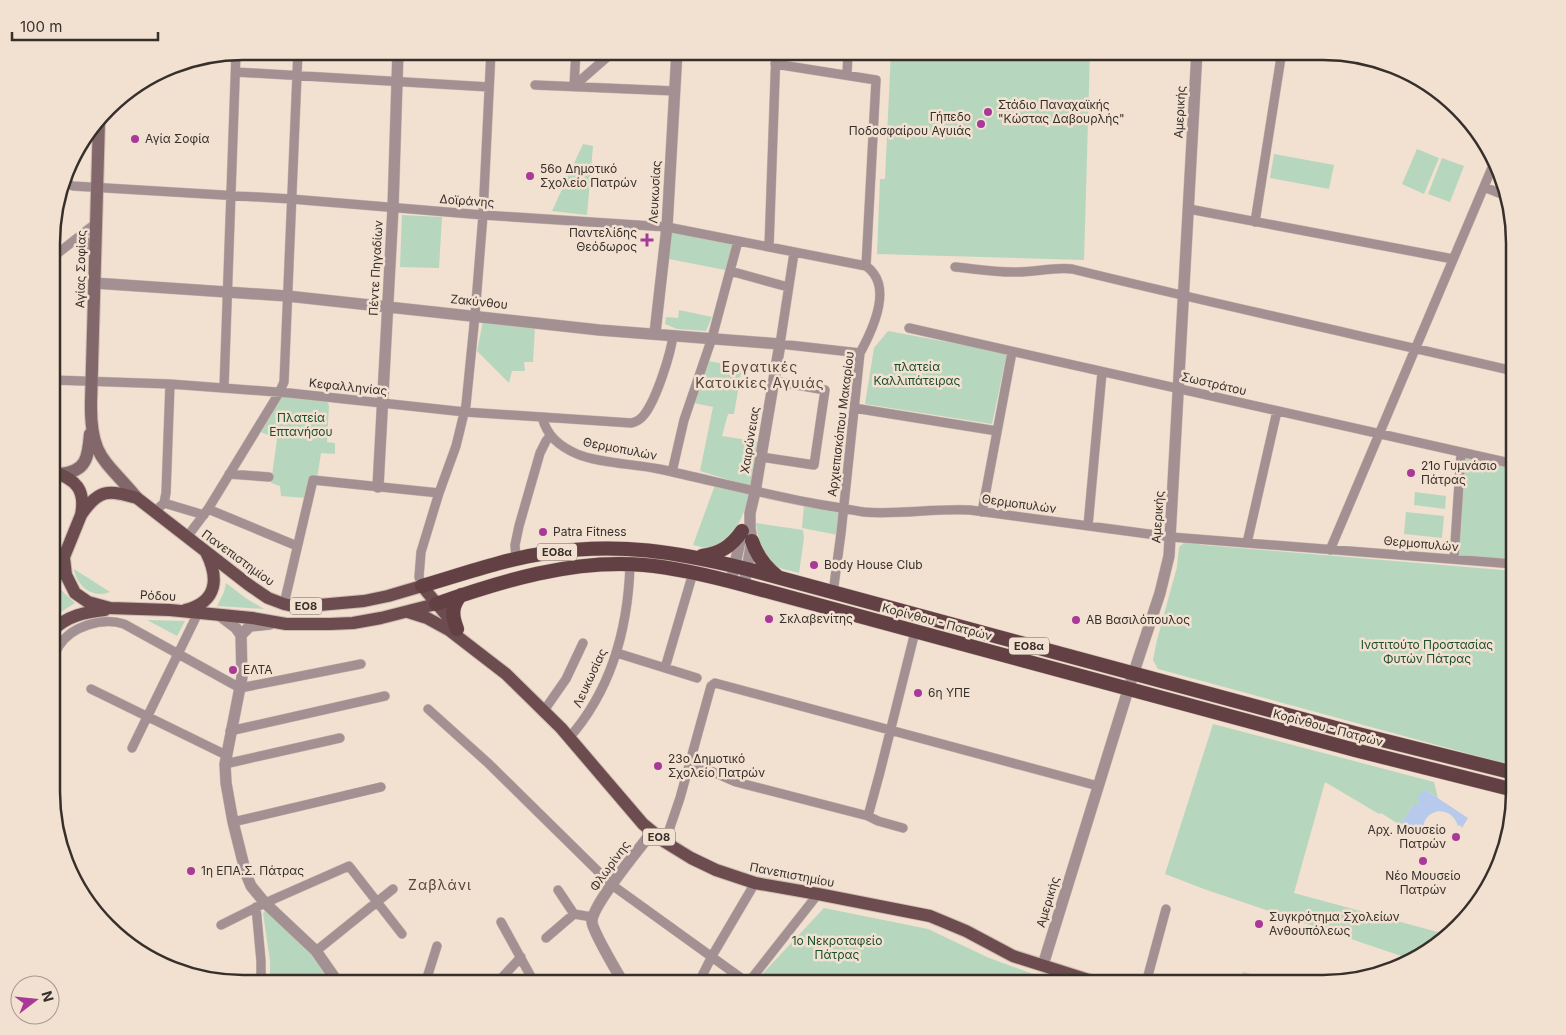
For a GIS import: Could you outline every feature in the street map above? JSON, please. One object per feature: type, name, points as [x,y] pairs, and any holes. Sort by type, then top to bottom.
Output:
[{"type":"highway","points":[[695,557],[724,550],[748,533],[760,559],[780,579]]},
{"type":"highway","name":"Κορίνθου - Πατρών","points":[[422,586],[516,559],[575,549],[644,549],[695,557],[1367,736],[1506,771]]},
{"type":"highway","name":"Κορίνθου - Πατρών","points":[[436,604],[494,585],[554,571],[598,565],[630,564],[654,566],[738,583],[1420,768],[1506,788]]},
{"type":"highway","points":[[457,629],[454,622],[453,608],[461,595]]},
{"type":"main road","name":"Αγίας Σοφίας","points":[[91,417],[99,131]]},
{"type":"main road","points":[[60,473],[70,473],[77,470],[87,458],[91,417]]},
{"type":"main road","points":[[91,417],[94,439],[101,458],[137,498]]},
{"type":"main road","name":"ΕΟ8","points":[[60,474],[70,478],[79,489],[83,502],[81,515]]},
{"type":"main road","name":"ΕΟ8","points":[[60,560],[81,515],[92,500],[108,493],[117,492],[137,498]]},
{"type":"main road","name":"Πανεπιστημίου","points":[[137,498],[159,508],[187,537],[257,591],[274,601],[284,604],[311,605],[364,601],[422,586]]},
{"type":"main road","name":"ΕΟ8","points":[[170,610],[184,610],[194,607],[204,601],[210,594],[214,585],[214,573],[205,550]]},
{"type":"main road","name":"Ρόδου","points":[[65,553],[64,570],[72,590],[88,602],[115,609],[170,610],[263,619],[286,624]]},
{"type":"main road","name":"ΕΟ8","points":[[422,586],[436,604]]},
{"type":"main road","name":"Πανεπιστημίου","points":[[436,604],[468,645]]},
{"type":"main road","name":"Κορίνθου - Πατρών","points":[[408,612],[436,604]]},
{"type":"main road","points":[[60,624],[87,612],[115,609]]},
{"type":"main road","name":"Πανεπιστημίου","points":[[408,612],[438,624],[506,674],[569,738],[638,819],[665,842],[690,858],[716,870],[755,883],[930,916],[966,931],[1013,956],[1072,975]]},
{"type":"main road","name":"ΕΟ8","points":[[286,624],[353,623],[408,612]]},
{"type":"street","points":[[224,388],[236,60]]},
{"type":"street","points":[[187,537],[206,512],[284,382],[290,199],[298,60]]},
{"type":"street","name":"Πέντε Πηγαδίων","points":[[378,486],[393,208],[398,60]]},
{"type":"street","points":[[422,586],[419,577],[421,552],[456,446],[465,412],[483,215],[490,60]]},
{"type":"street","points":[[574,86],[575,60]]},
{"type":"street","points":[[574,86],[604,60]]},
{"type":"street","name":"Λευκωσίας","points":[[654,333],[662,282],[667,227],[677,60]]},
{"type":"street","points":[[769,247],[775,60]]},
{"type":"street","points":[[847,75],[848,60]]},
{"type":"street","name":"Αμερικής","points":[[1043,965],[1133,673],[1160,593],[1169,556],[1196,60]]},
{"type":"street","points":[[1255,222],[1281,60]]},
{"type":"street","points":[[775,64],[876,80],[866,266]]},
{"type":"street","points":[[236,72],[489,87]]},
{"type":"street","points":[[535,85],[675,91]]},
{"type":"street","points":[[1330,550],[1491,171]]},
{"type":"street","name":"Δοϊράνης","points":[[70,185],[667,227],[866,266]]},
{"type":"street","points":[[1484,187],[1499,193]]},
{"type":"street","points":[[1188,209],[1453,259]]},
{"type":"street","points":[[60,251],[95,224]]},
{"type":"street","points":[[80,236],[95,250]]},
{"type":"street","points":[[672,472],[684,420],[712,338],[738,241]]},
{"type":"street","name":"Χαιρώνειας","points":[[738,583],[774,381],[794,252]]},
{"type":"street","name":"Αρχιεπισκόπου Μακαρίου","points":[[833,593],[860,353],[877,314],[879,299],[874,272],[866,266]]},
{"type":"street","points":[[955,267],[1006,272],[1072,269],[1125,283],[1506,369]]},
{"type":"street","points":[[730,271],[788,287]]},
{"type":"street","name":"Ζακύνθου","points":[[94,283],[287,296],[599,330],[712,338],[860,353]]},
{"type":"street","name":"Σωστράτου","points":[[909,328],[1506,462]]},
{"type":"street","name":"Κεφαλληνίας","points":[[60,380],[224,388],[465,412],[634,423],[646,414],[656,392],[673,335]]},
{"type":"street","points":[[982,512],[1012,352]]},
{"type":"street","points":[[1088,526],[1102,372]]},
{"type":"street","points":[[761,457],[814,465],[825,390],[774,381]]},
{"type":"street","points":[[170,384],[166,493],[159,508],[206,512],[297,546]]},
{"type":"street","points":[[854,408],[997,431]]},
{"type":"street","points":[[1246,543],[1276,411]]},
{"type":"street","points":[[516,559],[515,545],[519,526],[540,453],[550,436],[544,426],[542,417]]},
{"type":"street","name":"Θερμοπυλών","points":[[550,436],[564,447],[581,456],[672,472],[755,492],[844,508],[876,512],[944,509],[982,512],[1171,537],[1506,563]]},
{"type":"street","points":[[1454,559],[1461,452]]},
{"type":"street","points":[[229,474],[269,477]]},
{"type":"street","points":[[284,604],[313,480],[439,493]]},
{"type":"street","name":"Λευκωσίας","points":[[569,738],[584,722],[593,708],[617,653],[627,601],[630,564]]},
{"type":"street","points":[[664,668],[693,573]]},
{"type":"street","points":[[132,748],[198,613]]},
{"type":"street","points":[[219,615],[236,628],[240,635],[242,659],[240,688],[225,759],[226,783],[233,822],[246,874],[261,905],[316,951],[333,975]]},
{"type":"street","points":[[60,643],[82,627],[97,623],[112,622],[124,624],[240,688],[361,664]]},
{"type":"street","points":[[240,635],[246,628],[254,625],[286,624]]},
{"type":"street","points":[[868,816],[916,632]]},
{"type":"street","points":[[543,712],[566,679],[584,642]]},
{"type":"street","points":[[617,653],[697,678]]},
{"type":"street","points":[[665,842],[711,686],[715,683],[1098,786]]},
{"type":"street","points":[[90,689],[148,717],[225,759],[340,738]]},
{"type":"street","points":[[230,731],[385,696]]},
{"type":"street","points":[[428,709],[488,763],[612,885],[737,975]]},
{"type":"street","points":[[690,762],[736,782],[868,816],[903,828]]},
{"type":"street","points":[[233,822],[382,787]]},
{"type":"street","name":"Φλωρίνης","points":[[592,917],[612,885],[652,832]]},
{"type":"street","points":[[221,925],[261,905],[350,866],[402,934]]},
{"type":"street","points":[[702,975],[755,883]]},
{"type":"street","points":[[316,951],[394,888]]},
{"type":"street","points":[[558,890],[574,914],[592,917],[594,929],[619,975]]},
{"type":"street","points":[[754,975],[818,894]]},
{"type":"street","points":[[261,905],[262,975]]},
{"type":"street","points":[[1148,975],[1166,909]]},
{"type":"street","points":[[546,938],[574,914]]},
{"type":"street","points":[[501,922],[530,975]]},
{"type":"street","points":[[429,975],[437,946]]},
{"type":"street","points":[[504,975],[521,957]]},
{"type":"green space","name":"Στάδιο Παναχαϊκής \"Κώστας Δαβουρλής\"","points":[[891,60],[1090,60],[1084,260],[877,254],[880,179],[885,179]]},
{"type":"green space","points":[[583,144],[593,146],[587,215],[552,211]]},
{"type":"green space","points":[[1417,149],[1439,158],[1424,194],[1402,184]]},
{"type":"green space","points":[[1274,154],[1334,165],[1329,189],[1270,178]]},
{"type":"green space","points":[[1442,158],[1464,166],[1450,202],[1428,194]]},
{"type":"green space","points":[[402,215],[442,217],[439,268],[400,267]]},
{"type":"green space","points":[[667,227],[738,241],[730,271],[664,258]]},
{"type":"green space","points":[[679,310],[712,317],[706,331],[677,329],[665,324],[666,317],[678,318]]},
{"type":"green space","points":[[483,321],[535,327],[533,362],[524,362],[525,371],[512,371],[509,383],[477,351]]},
{"type":"green space","name":"πλατεία Καλλιπάτειρας","points":[[888,331],[1007,353],[992,424],[865,404],[874,348]]},
{"type":"green space","points":[[708,361],[742,367],[734,414],[728,414],[722,436],[760,442],[752,487],[700,471],[713,407],[694,403]]},
{"type":"green space","name":"Πλατεία Επτανήσου","points":[[283,395],[325,399],[329,405],[327,442],[335,443],[335,454],[321,453],[317,479],[305,498],[281,496],[280,486],[271,483],[277,439],[261,432]]},
{"type":"green space","points":[[1461,453],[1506,462],[1506,563],[1454,559]]},
{"type":"green space","points":[[715,485],[751,495],[741,519],[725,542],[709,548],[693,545]]},
{"type":"green space","points":[[1415,492],[1446,496],[1445,509],[1414,505]]},
{"type":"green space","points":[[804,505],[840,511],[838,535],[802,528]]},
{"type":"green space","points":[[1406,512],[1444,516],[1442,538],[1404,534]]},
{"type":"green space","points":[[756,523],[803,530],[804,538],[799,573],[780,568],[769,560],[762,549]]},
{"type":"green space","name":"Ινστιτούτο Προστασίας Φυτών Πάτρας","points":[[1185,542],[1506,570],[1506,764],[1158,669],[1153,660],[1177,567],[1179,547]]},
{"type":"green space","points":[[74,569],[110,592],[97,594],[86,590],[78,581]]},
{"type":"green space","points":[[226,583],[247,599],[264,609],[217,606]]},
{"type":"green space","points":[[60,588],[65,594],[75,603],[60,613]]},
{"type":"green space","points":[[147,620],[185,621],[177,636]]},
{"type":"green space","points":[[1213,724],[1434,782],[1438,798],[1424,789],[1419,805],[1413,805],[1400,825],[1325,782],[1294,893],[1440,933],[1403,957],[1165,874]]},
{"type":"green space","name":"1o Νεκροταφείο Πάτρας","points":[[824,908],[928,929],[989,958],[1036,975],[761,975]]},
{"type":"green space","points":[[266,910],[308,944],[332,975],[270,975],[270,961],[263,913]]},
{"type":"green space","points":[[1243,972],[1254,975],[1242,975]]},
{"type":"water","points":[[1424,789],[1468,818],[1462,828],[1460,825],[1458,826],[1449,814],[1437,811],[1427,818],[1423,833],[1417,833],[1417,828],[1405,828],[1400,825],[1413,805],[1419,804],[1418,797]]},
{"type":"place","name":"Στάδιο Παναχαϊκής \"Κώστας Δαβουρλής\"","points":[[988,112]]},
{"type":"place","name":"Γήπεδο Ποδοσφαίρου Αγυιάς","points":[[981,124]]},
{"type":"place","name":"Αγία Σοφία","points":[[135,139]]},
{"type":"place","name":"56ο Δημοτικό Σχολείο Πατρών","points":[[530,176]]},
{"type":"place","name":"Παντελίδης Θεόδωρος","points":[[647,240]]},
{"type":"place","name":"21ο Γυμνάσιο Πάτρας","points":[[1411,473]]},
{"type":"place","name":"Patra Fitness","points":[[543,532]]},
{"type":"place","name":"Body House Club","points":[[814,565]]},
{"type":"place","name":"Σκλαβενίτης","points":[[769,619]]},
{"type":"place","name":"ΑΒ Βασιλόπουλος","points":[[1076,620]]},
{"type":"place","name":"ΕΛΤΑ","points":[[233,670]]},
{"type":"place","name":"6η ΥΠΕ","points":[[918,693]]},
{"type":"place","name":"23ο Δημοτικό Σχολείο Πατρών","points":[[658,766]]},
{"type":"place","name":"Αρχ. Μουσείο Πατρών","points":[[1456,837]]},
{"type":"place","name":"Νέο Μουσείο Πατρών","points":[[1423,861]]},
{"type":"place","name":"1η ΕΠΑ.Σ. Πάτρας","points":[[191,871]]},
{"type":"place","name":"Συγκρότημα Σχολείων Ανθουπόλεως","points":[[1259,924]]},
{"type":"district","name":"Εργατικές Κατοικίες Αγυιάς","points":[[760,376]]},
{"type":"district","name":"Ζαβλάνι","points":[[440,885]]}]
